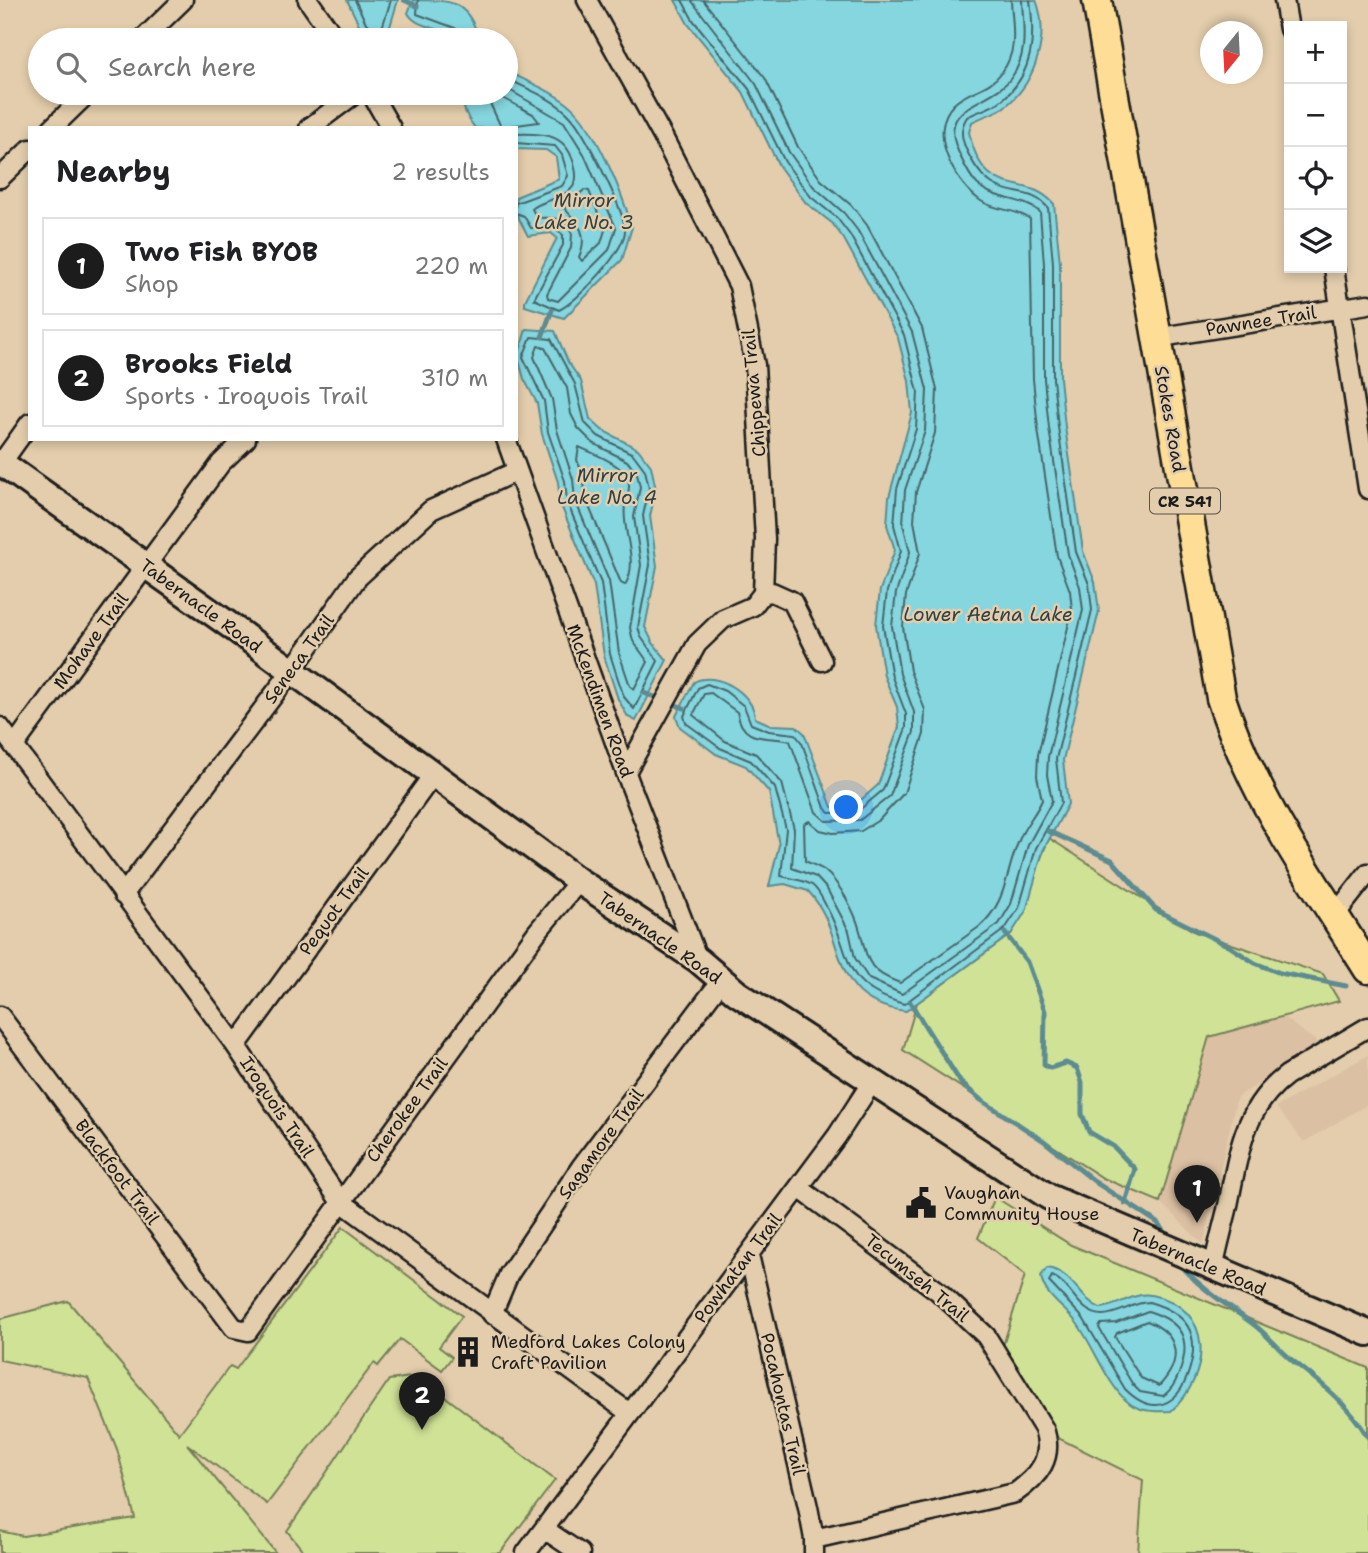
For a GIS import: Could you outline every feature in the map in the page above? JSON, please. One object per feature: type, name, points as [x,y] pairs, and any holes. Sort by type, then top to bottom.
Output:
[{"type":"main road","name":"Stokes Road","points":[[1097,0],[1155,338],[1224,708],[1242,757],[1269,813],[1368,969]]},
{"type":"main road","name":"Tabernacle Road","points":[[0,464],[579,881],[698,960],[721,981],[1049,1197],[1368,1333]]},
{"type":"street","points":[[154,28],[183,0]]},
{"type":"street","points":[[308,0],[328,28]]},
{"type":"street","name":"Chippewa Trail","points":[[587,0],[663,137],[743,296],[756,380],[765,540],[763,593]]},
{"type":"street","points":[[1284,0],[1288,21]]},
{"type":"street","points":[[54,126],[76,105]]},
{"type":"street","points":[[312,126],[340,105]]},
{"type":"street","points":[[378,105],[390,126]]},
{"type":"street","points":[[0,178],[28,151]]},
{"type":"street","points":[[1335,273],[1368,489]]},
{"type":"street","name":"Pawnee Trail","points":[[1155,338],[1368,304]]},
{"type":"street","points":[[0,464],[28,427]]},
{"type":"street","name":"Mohave Trail","points":[[14,746],[221,463],[244,441]]},
{"type":"street","name":"McKendimen Road","points":[[507,441],[626,772],[698,960]]},
{"type":"street","name":"Seneca Trail","points":[[122,895],[291,672],[357,578],[431,510],[517,471]]},
{"type":"street","points":[[626,772],[697,644],[723,619],[753,606],[763,593],[772,592],[792,601],[822,661]]},
{"type":"street","name":"Iroquois Trail","points":[[0,727],[236,1046],[340,1201],[492,1314],[605,1392],[628,1412]]},
{"type":"street","name":"Pequot Trail","points":[[236,1046],[433,775]]},
{"type":"street","points":[[1335,915],[1368,873]]},
{"type":"street","name":"Cherokee Trail","points":[[234,1328],[248,1331],[537,932],[579,881]]},
{"type":"street","name":"Sagamore Trail","points":[[492,1314],[509,1274],[581,1167],[721,981]]},
{"type":"street","name":"Blackfoot Trail","points":[[0,1016],[234,1328]]},
{"type":"street","points":[[1213,1269],[1237,1151],[1256,1108],[1275,1084],[1287,1075],[1368,1027]]},
{"type":"street","name":"Powhatan Trail","points":[[526,1553],[628,1412],[799,1188],[872,1082]]},
{"type":"street","name":"Tecumseh Trail","points":[[799,1188],[938,1291],[986,1336],[1037,1418],[1049,1446],[1046,1463],[1030,1482],[1015,1493],[814,1546]]},
{"type":"street","name":"Pocahontas Trail","points":[[749,1255],[814,1546]]},
{"type":"street","points":[[544,1529],[580,1553]]},
{"type":"shaded area","points":[[1266,1004],[1321,1045],[1237,1097],[1203,1244],[1160,1202],[1209,1037]]},
{"type":"shaded area","points":[[1368,1055],[1368,1104],[1304,1142],[1276,1107]]},
{"type":"green space","points":[[1049,838],[1195,932],[1323,974],[1339,1001],[1209,1037],[1160,1202],[1103,1178],[903,1050],[917,1003],[1011,934]]},
{"type":"green space","points":[[995,1197],[1071,1245],[1368,1368],[1368,1553],[1138,1553],[1143,1480],[1048,1433],[1002,1349],[1025,1275],[978,1238]]},
{"type":"green space","points":[[343,1227],[462,1316],[439,1347],[452,1357],[442,1370],[400,1339],[378,1366],[374,1363],[267,1504],[187,1444],[276,1553],[0,1553],[0,1531],[23,1536],[135,1518],[117,1449],[88,1378],[0,1360],[0,1319],[68,1301],[179,1434],[230,1366],[236,1369]]},
{"type":"green space","points":[[418,1376],[555,1480],[500,1553],[305,1553],[287,1531],[389,1380]]},
{"type":"water","points":[[347,0],[398,0],[390,28],[360,27]]},
{"type":"water","points":[[413,0],[448,2],[463,10],[475,28],[433,28],[418,22],[408,13]]},
{"type":"water","name":"Lower Aetna Lake","points":[[675,0],[1036,0],[1040,14],[1041,43],[1033,71],[1026,84],[1007,105],[972,122],[969,132],[976,155],[995,178],[1043,194],[1054,204],[1060,263],[1060,378],[1065,427],[1083,551],[1095,582],[1099,611],[1063,760],[1068,804],[1043,851],[1026,911],[1011,934],[906,1011],[880,1005],[862,994],[850,980],[821,908],[808,891],[785,884],[769,886],[779,845],[769,792],[746,766],[716,754],[680,727],[676,716],[694,682],[712,679],[722,682],[741,692],[753,709],[755,718],[771,725],[796,726],[804,733],[832,807],[854,806],[878,785],[899,727],[897,707],[884,676],[876,625],[880,590],[895,550],[887,525],[889,497],[912,413],[909,381],[898,338],[844,239],[832,223],[806,203],[779,166],[743,92],[688,24]]},
{"type":"water","name":"Mirror Lake No. 3","points":[[518,77],[569,105],[589,129],[607,162],[632,227],[622,260],[564,318],[525,306],[525,301],[557,238],[551,233],[528,236],[518,217],[518,196],[559,179],[556,157],[546,150],[518,149],[518,126],[474,126],[463,105],[518,105]]},
{"type":"water","name":"Mirror Lake No. 4","points":[[526,329],[555,331],[568,362],[581,381],[590,419],[602,430],[638,449],[651,466],[656,490],[650,516],[657,566],[645,627],[653,643],[667,660],[636,721],[628,717],[618,699],[604,656],[594,585],[560,503],[558,482],[542,434],[537,403],[524,379],[518,357]]},
{"type":"water","points":[[1047,1268],[1063,1275],[1092,1304],[1100,1308],[1138,1296],[1151,1295],[1172,1302],[1187,1313],[1196,1328],[1200,1344],[1199,1362],[1194,1380],[1171,1411],[1143,1410],[1121,1396],[1076,1322],[1046,1290],[1041,1276]]},
{"type":"waterway","points":[[404,0],[417,6]]},
{"type":"waterway","points":[[542,337],[552,310]]},
{"type":"waterway","points":[[644,693],[684,708]]},
{"type":"waterway","points":[[1048,831],[1112,860],[1156,910],[1229,946],[1255,963],[1280,973],[1346,986]]},
{"type":"waterway","points":[[1005,933],[1027,962],[1045,1011],[1044,1065],[1050,1068],[1066,1063],[1077,1068],[1082,1082],[1082,1114],[1089,1132],[1114,1147],[1135,1169],[1125,1203]]},
{"type":"waterway","points":[[910,1002],[961,1083],[981,1100],[1044,1141],[1098,1184],[1158,1223],[1165,1234]]},
{"type":"waterway","points":[[1178,1263],[1334,1395],[1368,1437]]},
{"type":"place","name":"Vaughan Community House","points":[[921,1203]]},
{"type":"place","name":"Two Fish BYOB","points":[[1197,1223]]},
{"type":"place","name":"Medford Lakes Colony Craft Pavilion","points":[[468,1352]]},
{"type":"place","name":"Brooks Field","points":[[422,1430]]}]
